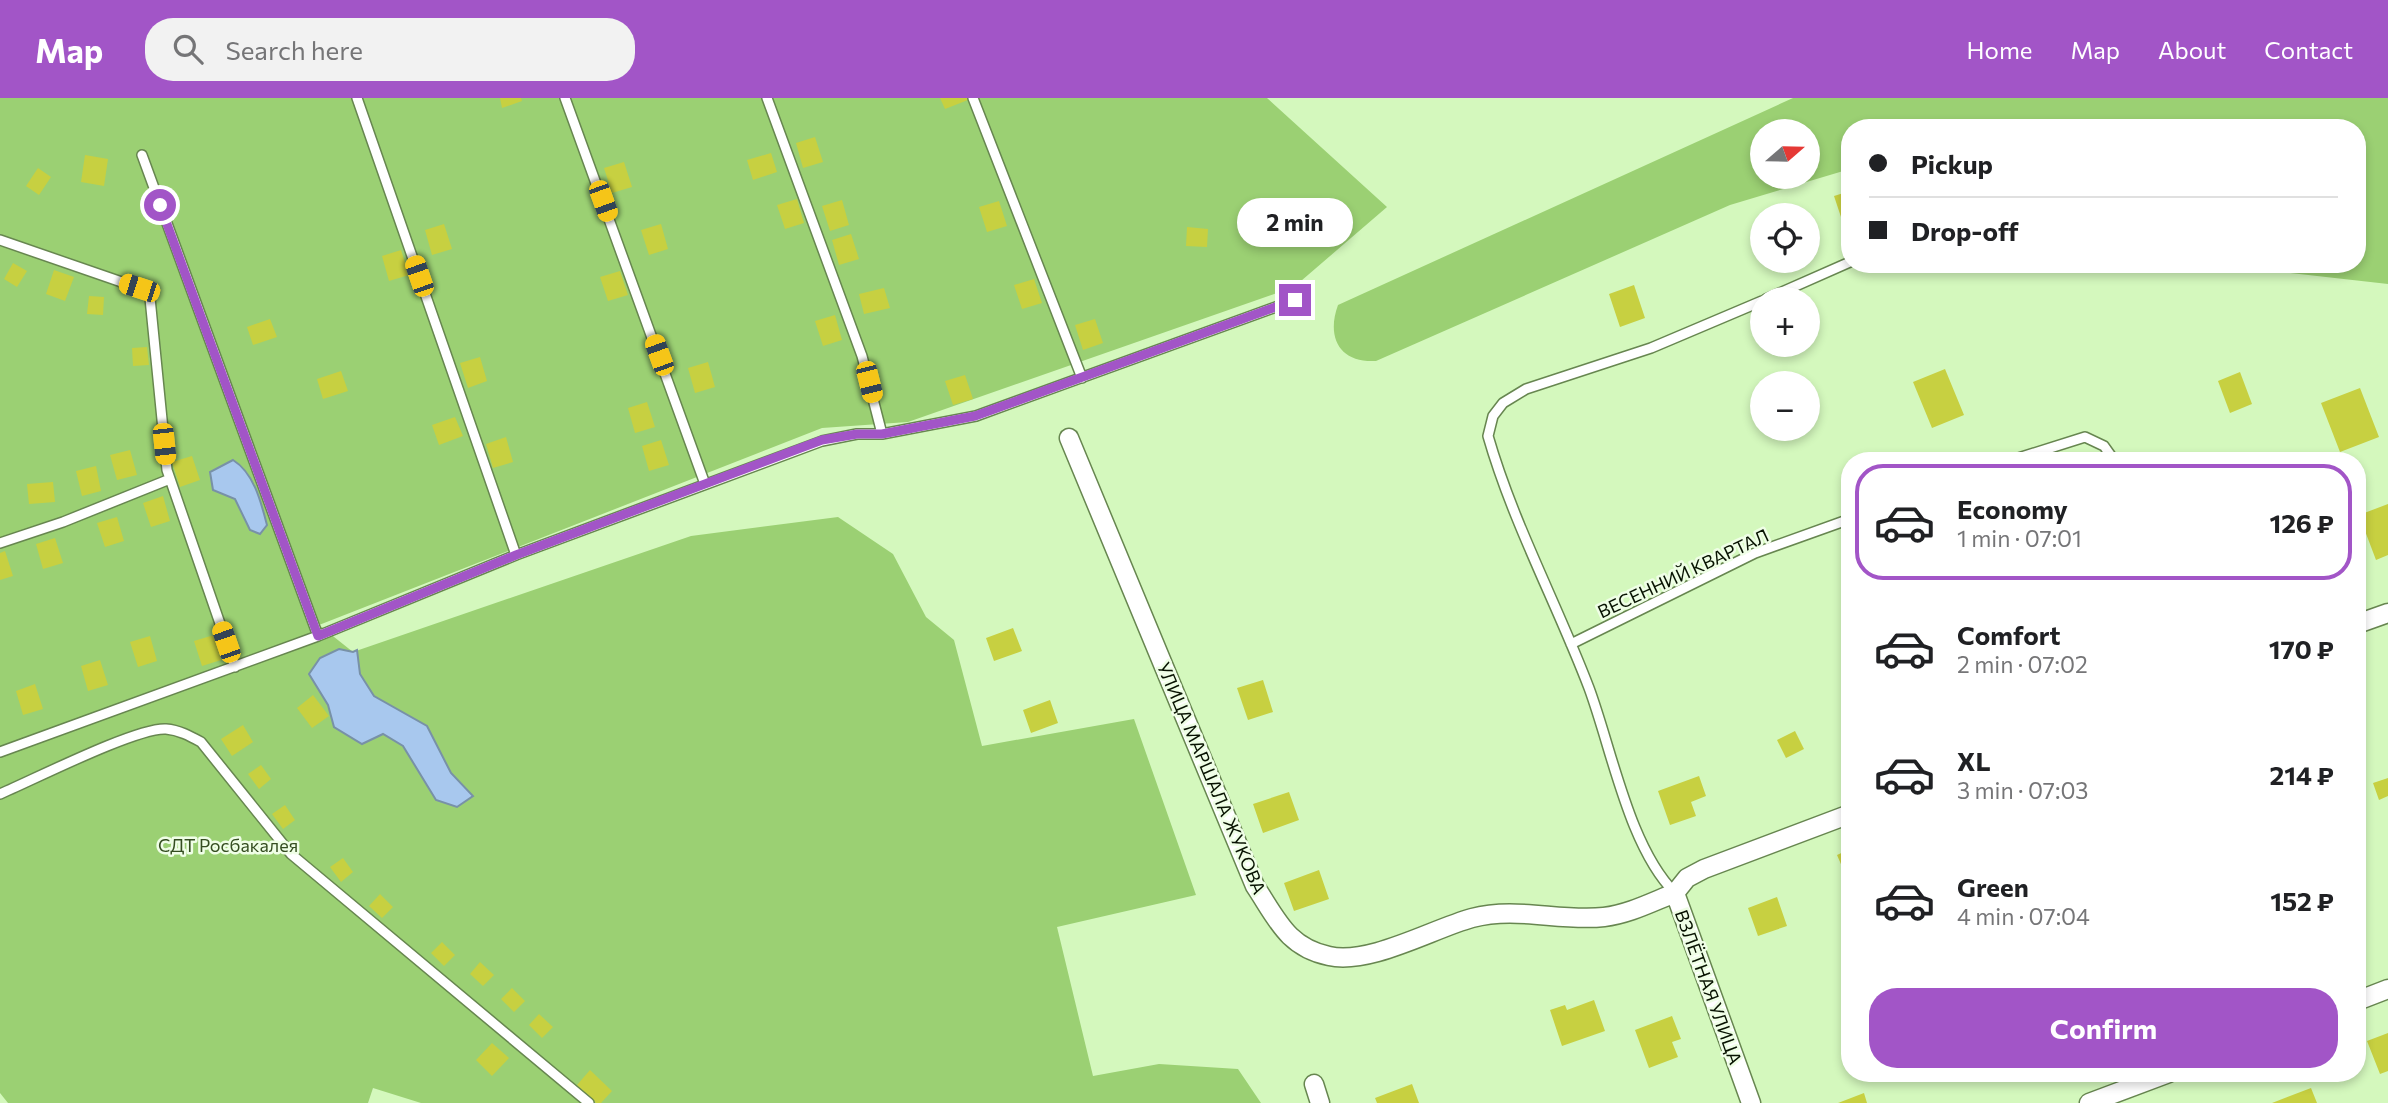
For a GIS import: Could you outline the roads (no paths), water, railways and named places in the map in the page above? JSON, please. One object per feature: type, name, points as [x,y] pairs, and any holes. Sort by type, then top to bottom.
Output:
[{"type":"street","name":"УЛИЦА МАРШАЛА ЖУКОВА","points":[[1069,438],[1255,886],[1292,942],[1330,957],[1365,954],[1474,917],[1517,912],[1604,917],[1635,909],[1675,893]]},
{"type":"street","points":[[2366,621],[2388,613]]},
{"type":"street","name":"ВЗЛЁТНАЯ УЛИЦА","points":[[1751,1103],[1675,893],[1687,878],[1728,859],[1841,817]]},
{"type":"street","points":[[2366,998],[2388,989]]},
{"type":"street","points":[[2089,1103],[2145,1082]]},
{"type":"street","points":[[1314,1084],[1320,1103]]},
{"type":"lane","points":[[357,98],[516,555]]},
{"type":"lane","points":[[565,98],[705,484]]},
{"type":"lane","points":[[767,98],[862,356],[882,434]]},
{"type":"lane","points":[[973,98],[1082,378]]},
{"type":"lane","points":[[142,155],[318,636]]},
{"type":"lane","points":[[0,240],[139,288],[150,298],[170,479],[235,667]]},
{"type":"lane","points":[[1793,287],[1841,266]]},
{"type":"lane","points":[[0,752],[318,636],[516,555],[822,440],[857,434],[882,434],[975,416],[1295,300]]},
{"type":"lane","points":[[1675,893],[1660,877],[1642,842],[1571,644],[1495,460],[1488,436],[1493,416],[1503,403],[1526,389],[1651,348],[1750,306]]},
{"type":"lane","points":[[2037,452],[2085,437],[2104,446],[2108,452]]},
{"type":"lane","points":[[0,543],[63,522],[170,479]]},
{"type":"lane","name":"ВЕСЕННИЙ КВАРТАЛ","points":[[1571,644],[1755,553],[1841,522]]},
{"type":"lane","points":[[0,794],[127,738],[164,729],[184,733],[201,742],[291,854],[589,1103]]},
{"type":"water","points":[[233,460],[246,472],[259,498],[267,525],[260,534],[250,530],[235,499],[213,490],[210,472]]},
{"type":"water","points":[[339,649],[353,652],[357,650],[360,674],[374,696],[427,726],[451,773],[473,796],[457,807],[436,800],[403,746],[383,734],[362,744],[334,727],[328,705],[309,674],[320,658]]},
{"type":"park label","name":"СДТ Росбакалея","points":[[228,845]]}]
